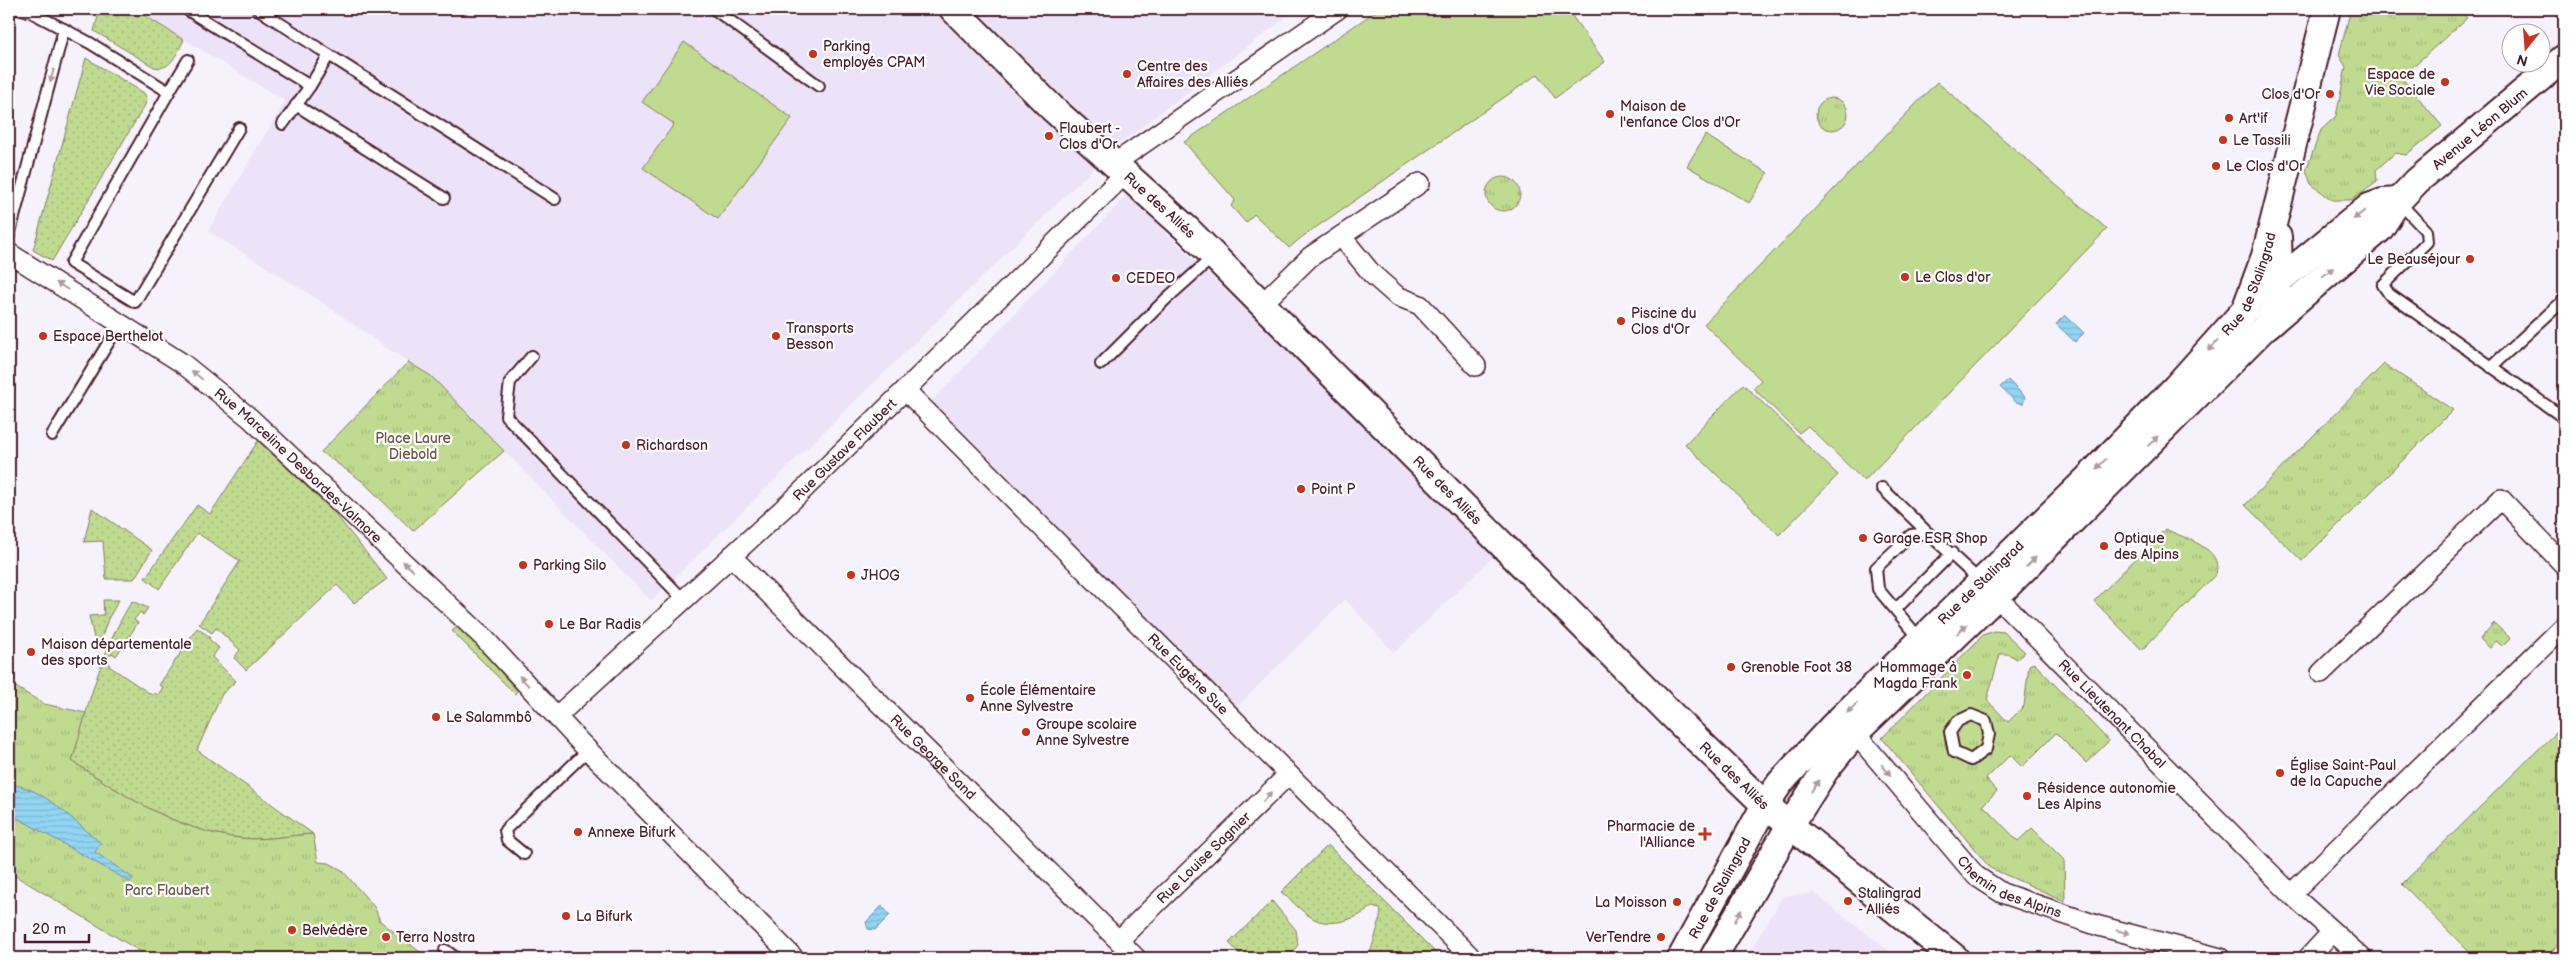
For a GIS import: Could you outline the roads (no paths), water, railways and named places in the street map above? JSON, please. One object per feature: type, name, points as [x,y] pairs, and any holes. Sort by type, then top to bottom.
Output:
[{"type":"street","name":"Rue des Alliés","points":[[953,9],[1052,108],[1188,230],[1679,722],[1765,805],[1955,958]]},
{"type":"street","name":"Rue Gustave Flaubert","points":[[557,716],[797,496],[904,390],[1120,168],[1338,9]]},
{"type":"street","name":"Rue de Stalingrad","points":[[1992,591],[2087,479],[2176,387],[2245,310],[2265,256],[2327,9]]},
{"type":"street","name":"Avenue Léon Blum","points":[[2265,327],[2308,288],[2380,229],[2398,201],[2418,181],[2564,58]]},
{"type":"street","points":[[1262,304],[1310,257],[1420,183]]},
{"type":"street","points":[[2245,310],[2369,207],[2383,202],[2398,201]]},
{"type":"street","name":"Rue de Stalingrad","points":[[1681,958],[1765,805],[1780,783],[1832,728],[1928,648],[1992,591],[2265,327],[2273,313],[2279,280],[2276,210]]},
{"type":"street","points":[[1342,236],[1372,274],[1397,296],[1420,305],[1476,366]]},
{"type":"street","name":"Rue Marceline Desbordes-Valmore","points":[[9,253],[182,363],[250,418],[454,609],[588,750],[794,958]]},
{"type":"street","points":[[2265,256],[2279,280],[2308,288]]},
{"type":"street","name":"Rue Eugène Sue","points":[[904,390],[1472,958]]},
{"type":"street","points":[[2321,673],[2501,499],[2564,565]]},
{"type":"street","name":"Rue George Sand","points":[[731,556],[1136,958]]},
{"type":"street","name":"Rue Lieutenant Chabal","points":[[1992,591],[2291,894],[2331,933],[2362,958]]},
{"type":"street","points":[[2291,894],[2564,626]]},
{"type":"street","name":"Rue de Stalingrad","points":[[1713,958],[1789,826],[1826,769],[1854,733],[1928,648]]},
{"type":"street","name":"Chemin des Alpins","points":[[1854,733],[1976,876],[2002,893],[2099,926],[2220,958]]},
{"type":"street","name":"Rue Louise Sagnier","points":[[1119,940],[1288,775]]},
{"type":"street","points":[[2308,958],[2331,933]]},
{"type":"lane","points":[[17,9],[30,12],[90,42],[169,92]]},
{"type":"lane","points":[[186,9],[310,86]]},
{"type":"lane","points":[[258,9],[555,200]]},
{"type":"lane","points":[[714,9],[819,86]]},
{"type":"lane","points":[[9,236],[64,29]]},
{"type":"lane","points":[[283,124],[329,55]]},
{"type":"lane","points":[[188,60],[71,262],[135,302],[239,128]]},
{"type":"lane","points":[[296,105],[444,198]]},
{"type":"lane","points":[[2398,201],[2426,231],[2427,242],[2383,285],[2389,294],[2564,418]]},
{"type":"lane","points":[[1101,364],[1166,298],[1213,257]]},
{"type":"lane","points":[[2492,367],[2564,300]]},
{"type":"lane","points":[[52,435],[120,322]]},
{"type":"lane","points":[[532,356],[510,382],[506,416],[683,599]]},
{"type":"lane","points":[[1882,488],[1992,591]]},
{"type":"lane","points":[[1928,533],[1910,535],[1876,568],[1878,589],[1928,648]]},
{"type":"lane","points":[[1896,609],[1952,553]]},
{"type":"lane","points":[[1971,715],[1986,721],[1989,734],[1986,749],[1971,760],[1954,752],[1950,732],[1958,721],[1971,715]]},
{"type":"lane","points":[[524,854],[507,840],[505,830],[588,750]]},
{"type":"lane","points":[[445,950],[456,958]]},
{"type":"water","points":[[2065,315],[2084,333],[2075,342],[2056,324]]},
{"type":"water","points":[[2008,380],[2025,397],[2023,404],[2016,402],[2000,387]]},
{"type":"water","points":[[9,785],[21,786],[33,791],[58,806],[101,843],[95,852],[133,878],[130,882],[9,813]]},
{"type":"water","points":[[882,906],[890,915],[875,930],[868,929],[866,922]]},
{"type":"place","name":"Parking employés CPAM","points":[[813,54]]},
{"type":"place","name":"Centre des Affaires des Alliés","points":[[1127,74]]},
{"type":"place","name":"Espace de Vie Sociale","points":[[2445,82]]},
{"type":"place","name":"Clos d'Or","points":[[2330,94]]},
{"type":"place","name":"Maison de l'enfance Clos d'Or","points":[[1610,114]]},
{"type":"place","name":"Art'if","points":[[2229,118]]},
{"type":"place","name":"Flaubert - Clos d'Or","points":[[1049,136]]},
{"type":"place","name":"Le Tassili","points":[[2223,140]]},
{"type":"place","name":"Le Clos d'Or","points":[[2216,166]]},
{"type":"place","name":"Le Beauséjour","points":[[2470,259]]},
{"type":"place","name":"Le Clos d'or","points":[[1905,277]]},
{"type":"place","name":"CEDEO","points":[[1116,278]]},
{"type":"place","name":"Piscine du Clos d'Or","points":[[1621,321]]},
{"type":"place","name":"Espace Berthelot","points":[[43,336]]},
{"type":"place","name":"Transports Besson","points":[[776,336]]},
{"type":"place","name":"Richardson","points":[[626,445]]},
{"type":"place","name":"Point P","points":[[1301,489]]},
{"type":"place","name":"Garage ESR Shop","points":[[1863,538]]},
{"type":"place","name":"Optique des Alpins","points":[[2104,546]]},
{"type":"place","name":"Parking Silo","points":[[523,565]]},
{"type":"place","name":"JHOG","points":[[851,575]]},
{"type":"place","name":"Le Bar Radis","points":[[549,624]]},
{"type":"place","name":"Maison départementale des sports","points":[[31,652]]},
{"type":"place","name":"Grenoble Foot 38","points":[[1731,667]]},
{"type":"place","name":"Hommage à Magda Frank","points":[[1967,675]]},
{"type":"place","name":"École Élémentaire Anne Sylvestre","points":[[970,698]]},
{"type":"place","name":"Le Salammbô","points":[[436,717]]},
{"type":"place","name":"Groupe scolaire Anne Sylvestre","points":[[1026,732]]},
{"type":"place","name":"Église Saint-Paul de la Capuche","points":[[2280,773]]},
{"type":"place","name":"Résidence autonomie Les Alpins","points":[[2027,796]]},
{"type":"place","name":"Annexe Bifurk","points":[[578,832]]},
{"type":"place","name":"Pharmacie de l'Alliance","points":[[1705,834]]},
{"type":"place","name":"Stalingrad - Alliés","points":[[1848,901]]},
{"type":"place","name":"La Moisson","points":[[1677,902]]},
{"type":"place","name":"La Bifurk","points":[[566,916]]},
{"type":"place","name":"Belvédère","points":[[292,930]]},
{"type":"place","name":"Terra Nostra","points":[[386,937]]},
{"type":"place","name":"VerTendre","points":[[1661,937]]},
{"type":"park label","name":"Place Laure Diebold","points":[[413,446]]},
{"type":"park label","name":"Parc Flaubert","points":[[167,890]]}]
